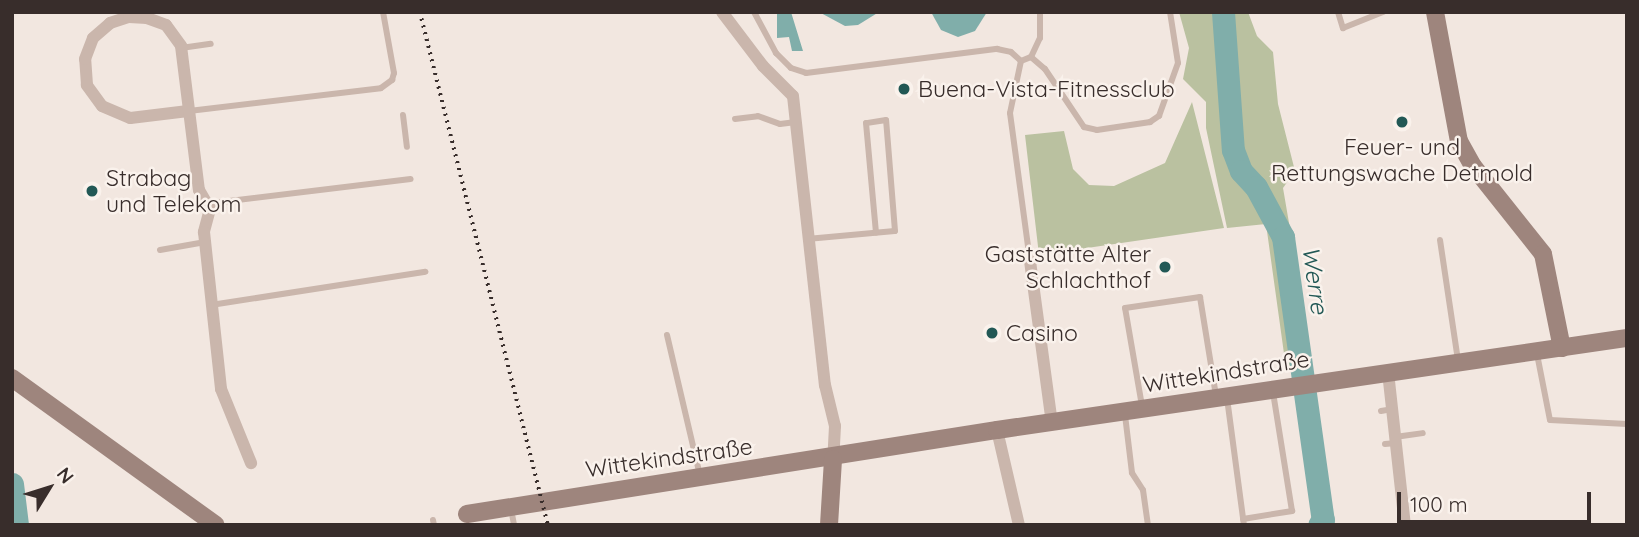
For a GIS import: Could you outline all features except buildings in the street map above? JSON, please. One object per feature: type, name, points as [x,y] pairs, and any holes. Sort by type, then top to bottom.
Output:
[{"type":"street","points":[[722,12],[763,66],[786,85],[793,96],[807,239],[835,426],[829,525]]},
{"type":"street","points":[[1435,12],[1460,141],[1474,166],[1543,254],[1562,348]]},
{"type":"street","points":[[188,111],[130,118],[102,106],[87,85],[85,59],[93,38],[110,23],[129,17],[166,25],[181,48],[199,190],[209,209],[205,242],[221,389],[251,463]]},
{"type":"street","points":[[1030,261],[1052,423]]},
{"type":"street","name":"Wittekindstraße","points":[[467,514],[513,516],[700,479],[998,430],[1627,338]]},
{"type":"street","points":[[1388,372],[1386,410],[1405,525]]},
{"type":"street","points":[[12,378],[216,525]]},
{"type":"street","points":[[998,430],[1019,525]]},
{"type":"lane","points":[[188,111],[381,88],[394,72],[383,12]]},
{"type":"lane","points":[[754,12],[776,53],[791,68],[806,73],[997,49],[1011,52],[1021,61]]},
{"type":"lane","points":[[1021,61],[1031,57],[1040,38],[1040,12]]},
{"type":"lane","points":[[1031,57],[1045,69],[1084,127],[1097,130],[1150,122],[1159,116],[1178,63],[1170,12]]},
{"type":"lane","points":[[1338,12],[1343,28],[1383,12]]},
{"type":"lane","points":[[181,48],[211,44]]},
{"type":"lane","points":[[1021,61],[1010,113],[1030,261]]},
{"type":"lane","points":[[402,115],[407,147]]},
{"type":"lane","points":[[736,119],[758,116],[780,124],[796,122]]},
{"type":"lane","points":[[807,239],[876,233],[895,231],[886,120],[866,123],[876,233]]},
{"type":"lane","points":[[209,209],[221,202],[411,179]]},
{"type":"lane","points":[[1440,240],[1458,362]]},
{"type":"lane","points":[[160,250],[205,242]]},
{"type":"lane","points":[[211,304],[425,272]]},
{"type":"lane","points":[[1148,525],[1143,490],[1132,472],[1133,411],[1125,308],[1200,297],[1222,397],[1244,522],[1292,512],[1281,389]]},
{"type":"lane","points":[[667,335],[700,479]]},
{"type":"lane","points":[[1536,352],[1550,420],[1627,424]]},
{"type":"lane","points":[[1392,441],[1423,433]]},
{"type":"green space","points":[[1179,12],[1248,12],[1257,36],[1273,52],[1278,104],[1295,171],[1283,188],[1305,316],[1309,363],[1286,368],[1266,224],[1227,228],[1206,128],[1206,102],[1183,79],[1189,48]]},
{"type":"green space","points":[[1192,102],[1224,228],[1039,255],[1025,135],[1064,131],[1073,169],[1089,185],[1114,186],[1165,163]]},
{"type":"water","points":[[777,12],[791,12],[803,51],[792,51],[789,37],[777,38]]},
{"type":"water","points":[[819,12],[879,12],[858,25],[845,26]]},
{"type":"water","points":[[931,12],[987,12],[975,31],[958,37],[941,30]]},
{"type":"waterway","name":"Werre","points":[[1223,12],[1233,150],[1241,171],[1256,187],[1283,237],[1323,520],[1319,525]]},
{"type":"waterway","points":[[12,484],[17,525]]},
{"type":"railway","points":[[420,12],[548,525]]},
{"type":"place","name":"Buena-Vista-Fitnessclub","points":[[904,89]]},
{"type":"place","name":"Feuer- und Rettungswache Detmold","points":[[1402,122]]},
{"type":"place","name":"Strabag und Telekom","points":[[92,191]]},
{"type":"place","name":"Gaststätte Alter Schlachthof","points":[[1165,267]]},
{"type":"place","name":"Casino","points":[[992,333]]}]
